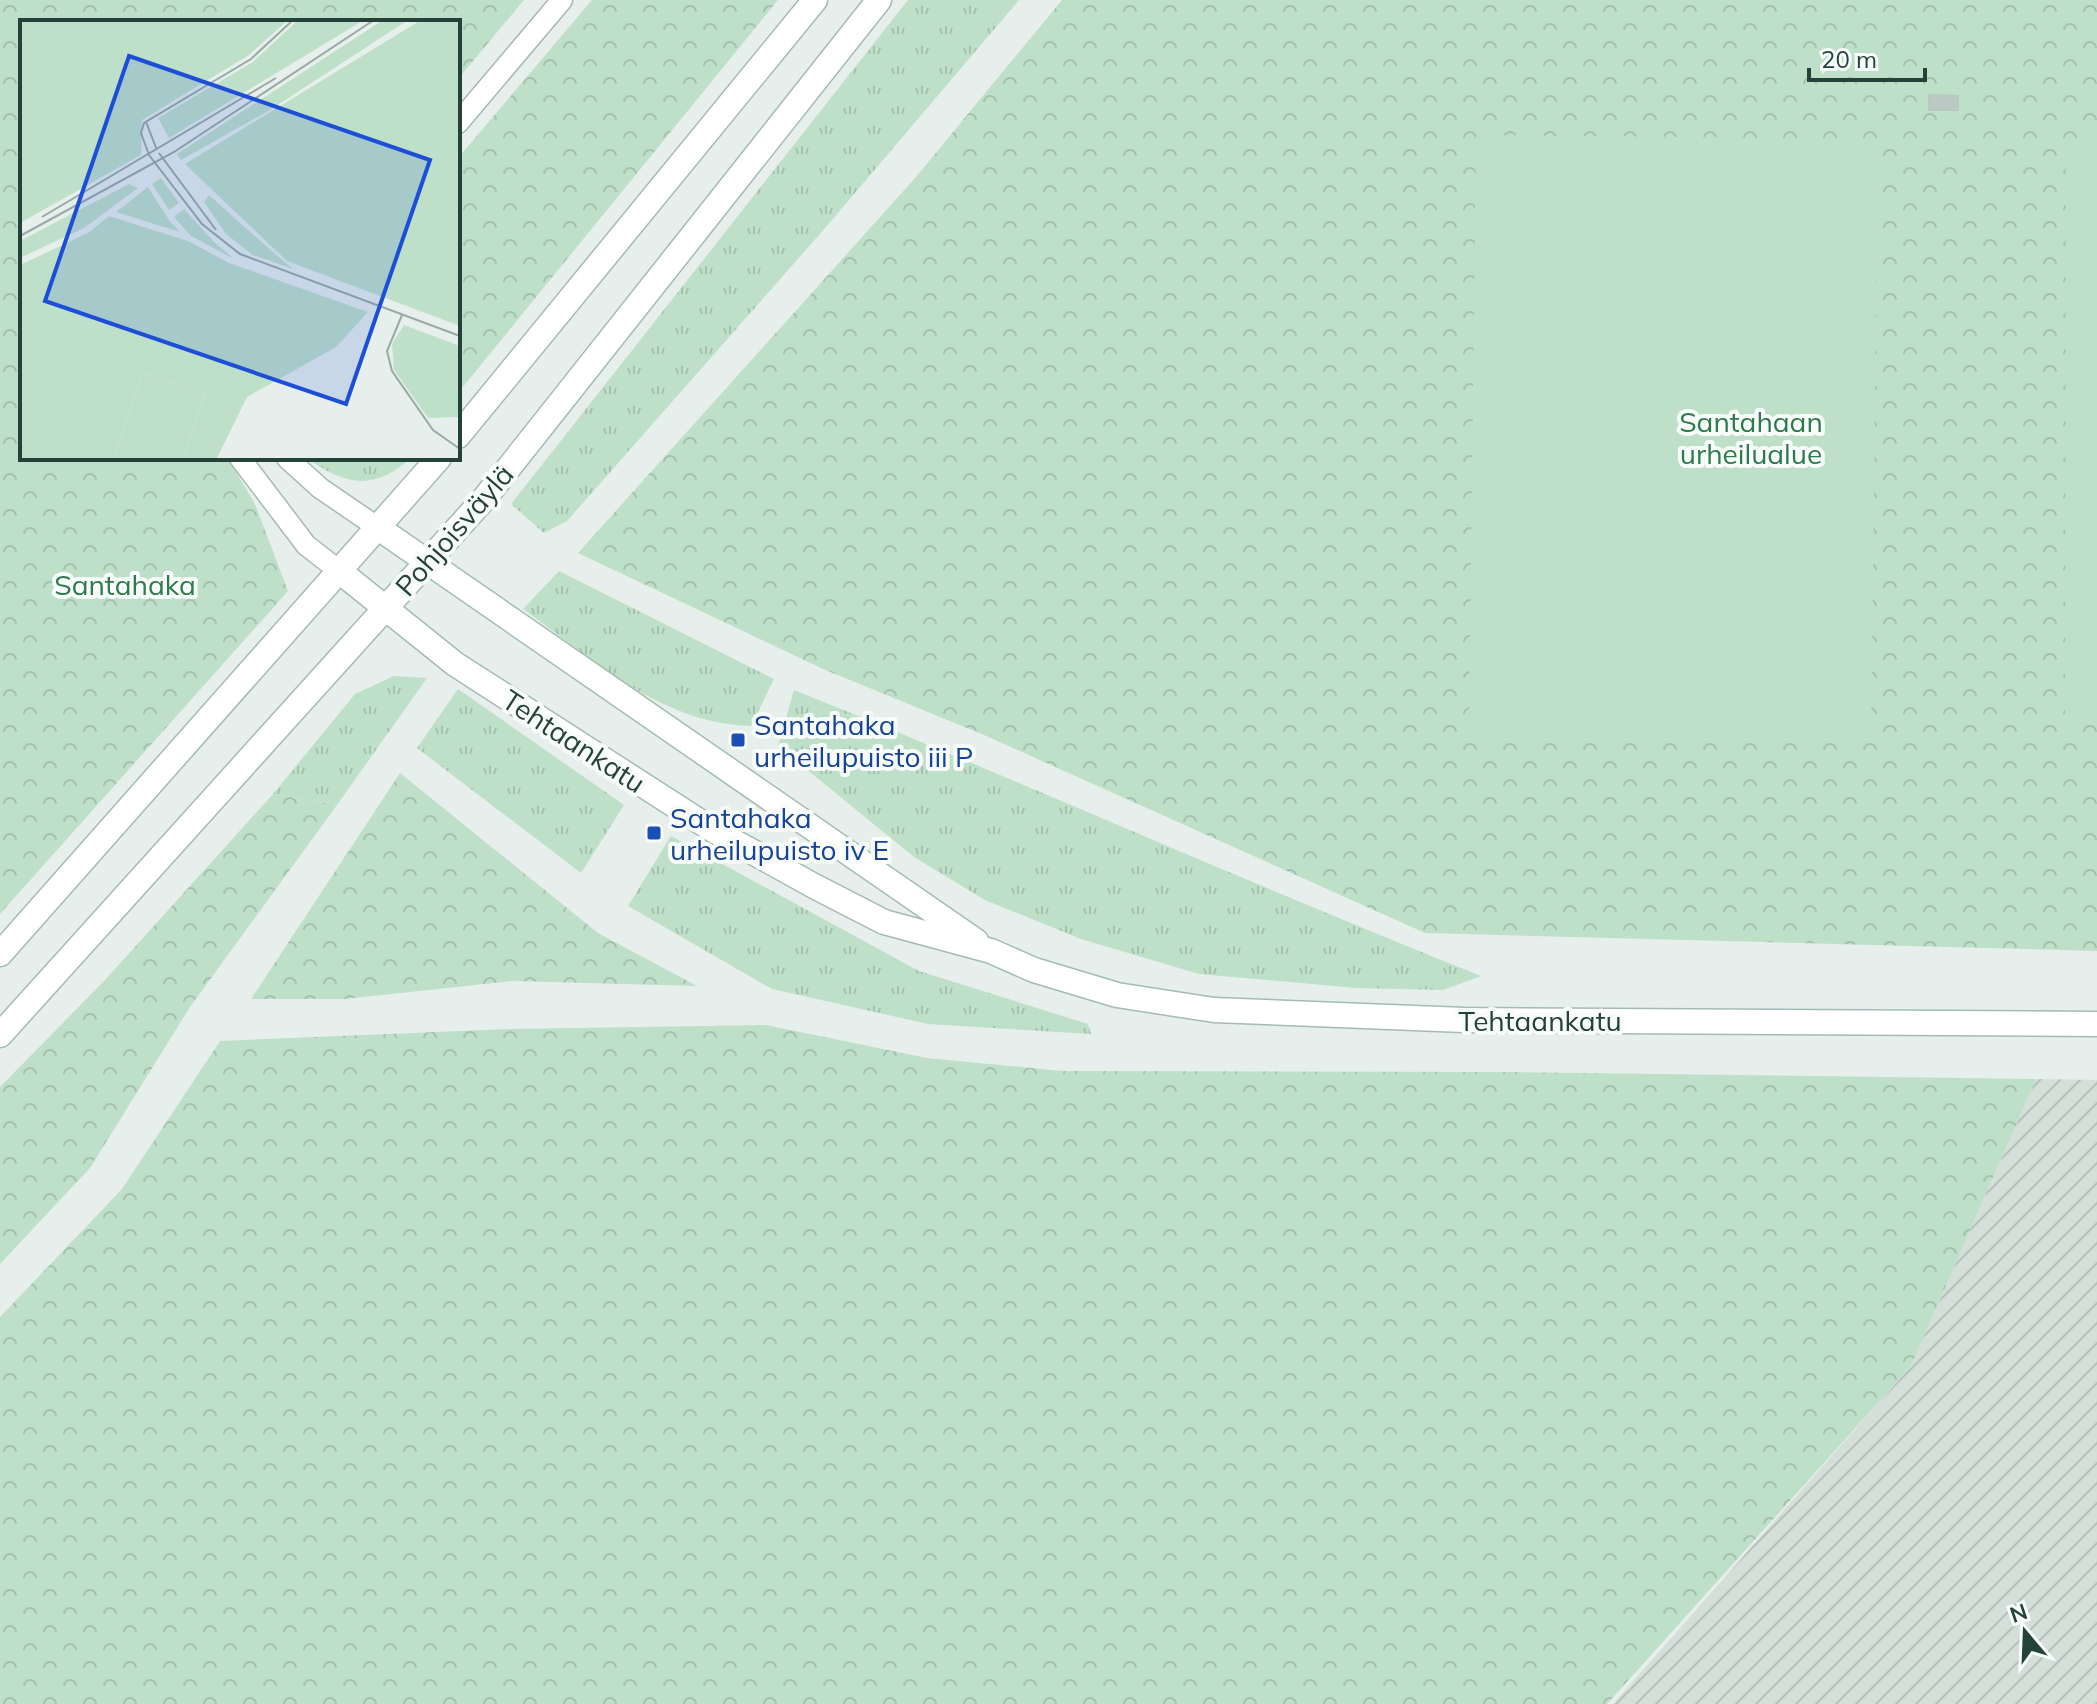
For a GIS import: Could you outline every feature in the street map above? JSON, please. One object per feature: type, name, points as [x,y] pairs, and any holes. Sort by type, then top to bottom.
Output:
[{"type":"main road","name":"Pohjoisväylä","points":[[460,434],[815,0]]},
{"type":"main road","name":"Pohjoisväylä","points":[[0,1035],[484,499],[879,0]]},
{"type":"main road","name":"Pohjoisväylä","points":[[0,954],[437,460]]},
{"type":"main road","name":"Tehtaankatu","points":[[377,527],[991,951]]},
{"type":"main road","name":"Tehtaankatu","points":[[338,570],[455,664],[713,830],[884,922],[991,951],[1034,970],[1117,995],[1214,1010],[1464,1020],[2097,1024]]},
{"type":"lane","points":[[460,121],[562,0]]},
{"type":"lane","points":[[242,460],[306,545],[338,570]]},
{"type":"lane","points":[[289,460],[320,488],[377,527]]},
{"type":"shaded area","points":[[2036,1079],[2097,1080],[2097,1704],[1613,1704],[1911,1366]]},
{"type":"green space","name":"Santahaka","points":[[0,0],[524,0],[460,77],[460,20],[20,20],[20,460],[229,460],[255,504],[288,591],[0,914]]},
{"type":"green space","points":[[592,0],[778,0],[460,391],[460,156]]},
{"type":"green space","points":[[908,0],[1019,0],[826,227],[567,521],[544,533],[511,504]]},
{"type":"green space","name":"Santahaan urheilualue","points":[[1062,0],[2097,0],[2097,951],[1425,933],[984,735],[823,669],[578,553],[916,177]]},
{"type":"green space","points":[[1613,0],[1968,0],[1960,4]]},
{"type":"green space","name":"Santahaan urheilualue","points":[[1476,135],[1878,139],[1871,743],[1469,739]]},
{"type":"green space","points":[[2066,141],[2097,141],[2097,715],[2065,715]]},
{"type":"green space","points":[[310,460],[409,460],[385,476],[360,481],[347,479]]},
{"type":"green space","points":[[559,571],[774,679],[751,726],[687,714],[658,701],[602,668],[523,609]]},
{"type":"green space","points":[[394,676],[427,678],[337,805],[273,794],[355,694]]},
{"type":"green space","points":[[458,689],[624,805],[581,873],[417,748]]},
{"type":"green space","points":[[794,690],[1481,976],[1443,990],[1356,988],[1199,974],[1081,939],[985,900],[914,857],[778,746]]},
{"type":"green space","points":[[400,773],[598,933],[697,986],[512,981],[345,999],[251,999]]},
{"type":"green space","points":[[273,794],[337,805],[190,1007],[90,1168],[0,1264],[0,1087],[105,980]]},
{"type":"green space","points":[[671,836],[919,971],[1088,1024],[1091,1034],[928,1024],[772,989],[628,906]]},
{"type":"green space","points":[[766,1025],[927,1058],[1063,1071],[1509,1072],[2036,1079],[1911,1366],[1607,1704],[0,1704],[0,1317],[122,1189],[220,1041],[511,1029]]},
{"type":"building","points":[[1929,95],[1958,96],[1958,110],[1929,110]]},
{"type":"place","name":"Santahaka urheilupuisto iii P","points":[[738,740]]},
{"type":"place","name":"Santahaka urheilupuisto iv E","points":[[654,833]]}]
